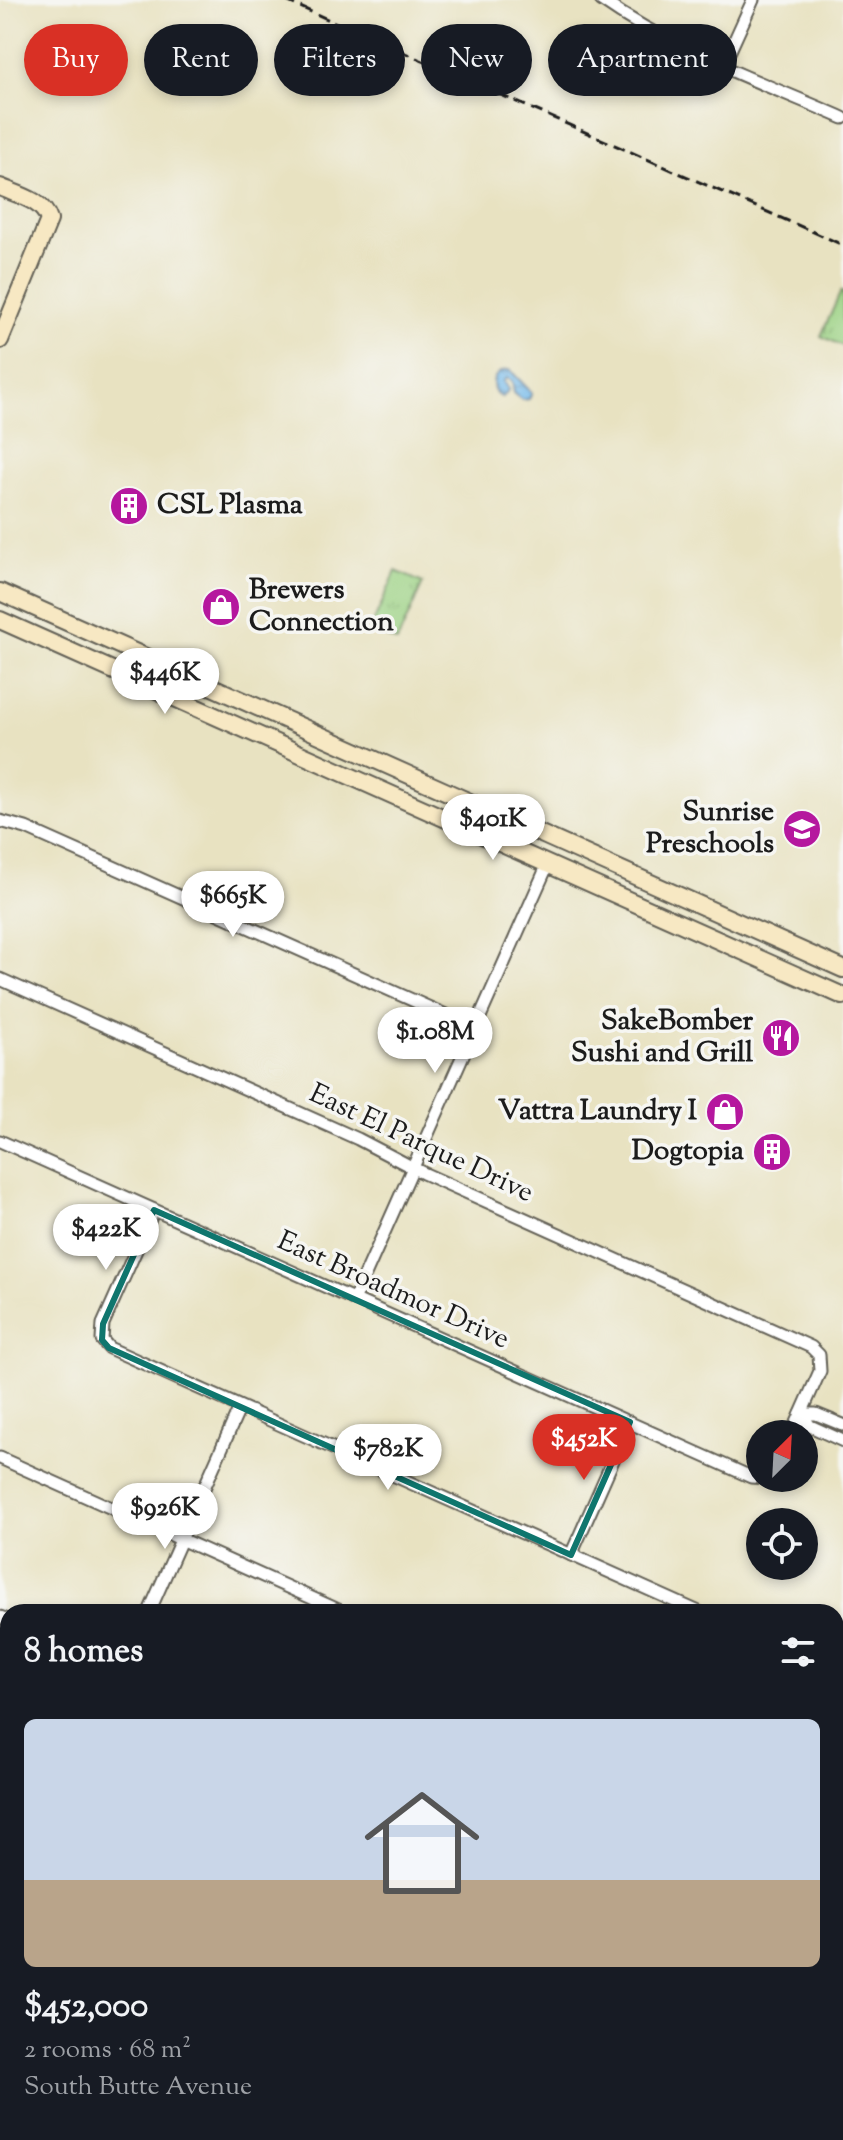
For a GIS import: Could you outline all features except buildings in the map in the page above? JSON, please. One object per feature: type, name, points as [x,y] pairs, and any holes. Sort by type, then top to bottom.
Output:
[{"type":"main road","points":[[0,187],[46,210],[49,220],[0,340]]},
{"type":"main road","points":[[0,592],[843,969]]},
{"type":"main road","points":[[0,620],[843,996]]},
{"type":"main road","points":[[222,719],[235,697]]},
{"type":"main road","points":[[548,864],[558,841]]},
{"type":"street","points":[[601,0],[637,24]]},
{"type":"street","points":[[737,35],[753,0]]},
{"type":"street","points":[[737,72],[843,118]]},
{"type":"street","points":[[0,821],[26,828],[475,1028]]},
{"type":"street","points":[[354,1300],[548,864]]},
{"type":"street","name":"East El Parque Drive","points":[[0,979],[806,1344],[819,1355],[820,1371],[801,1414]]},
{"type":"street","name":"East Broadmor Drive","points":[[0,1141],[746,1475]]},
{"type":"street","points":[[154,1210],[103,1324],[102,1340],[115,1351],[680,1604]]},
{"type":"street","points":[[153,1604],[240,1407]]},
{"type":"street","points":[[801,1414],[816,1414],[843,1425]]},
{"type":"street","points":[[798,1420],[801,1414]]},
{"type":"street","points":[[801,1414],[810,1426],[843,1441]]},
{"type":"street","points":[[571,1555],[630,1422]]},
{"type":"street","points":[[0,1458],[325,1604]]},
{"type":"highlighted area","points":[[154,1210],[630,1422],[571,1555],[109,1348],[102,1340],[103,1324]]},
{"type":"green space","points":[[843,292],[843,346],[821,336]]},
{"type":"green space","points":[[396,571],[423,583],[397,642],[370,630]]},
{"type":"water","points":[[510,370],[532,393],[529,399],[522,400],[514,394],[512,381],[507,378],[503,381],[507,393],[502,397],[496,394],[493,385],[495,377]]},
{"type":"railway","points":[[284,0],[843,245]]},
{"type":"place","name":"CSL Plasma","points":[[129,506]]},
{"type":"place","name":"Brewers Connection","points":[[221,607]]},
{"type":"place","name":"Sunrise Preschools","points":[[802,829]]},
{"type":"place","name":"SakeBomber Sushi and Grill","points":[[781,1038]]},
{"type":"place","name":"Vattra Laundry I","points":[[725,1112]]},
{"type":"place","name":"Dogtopia","points":[[772,1152]]}]
